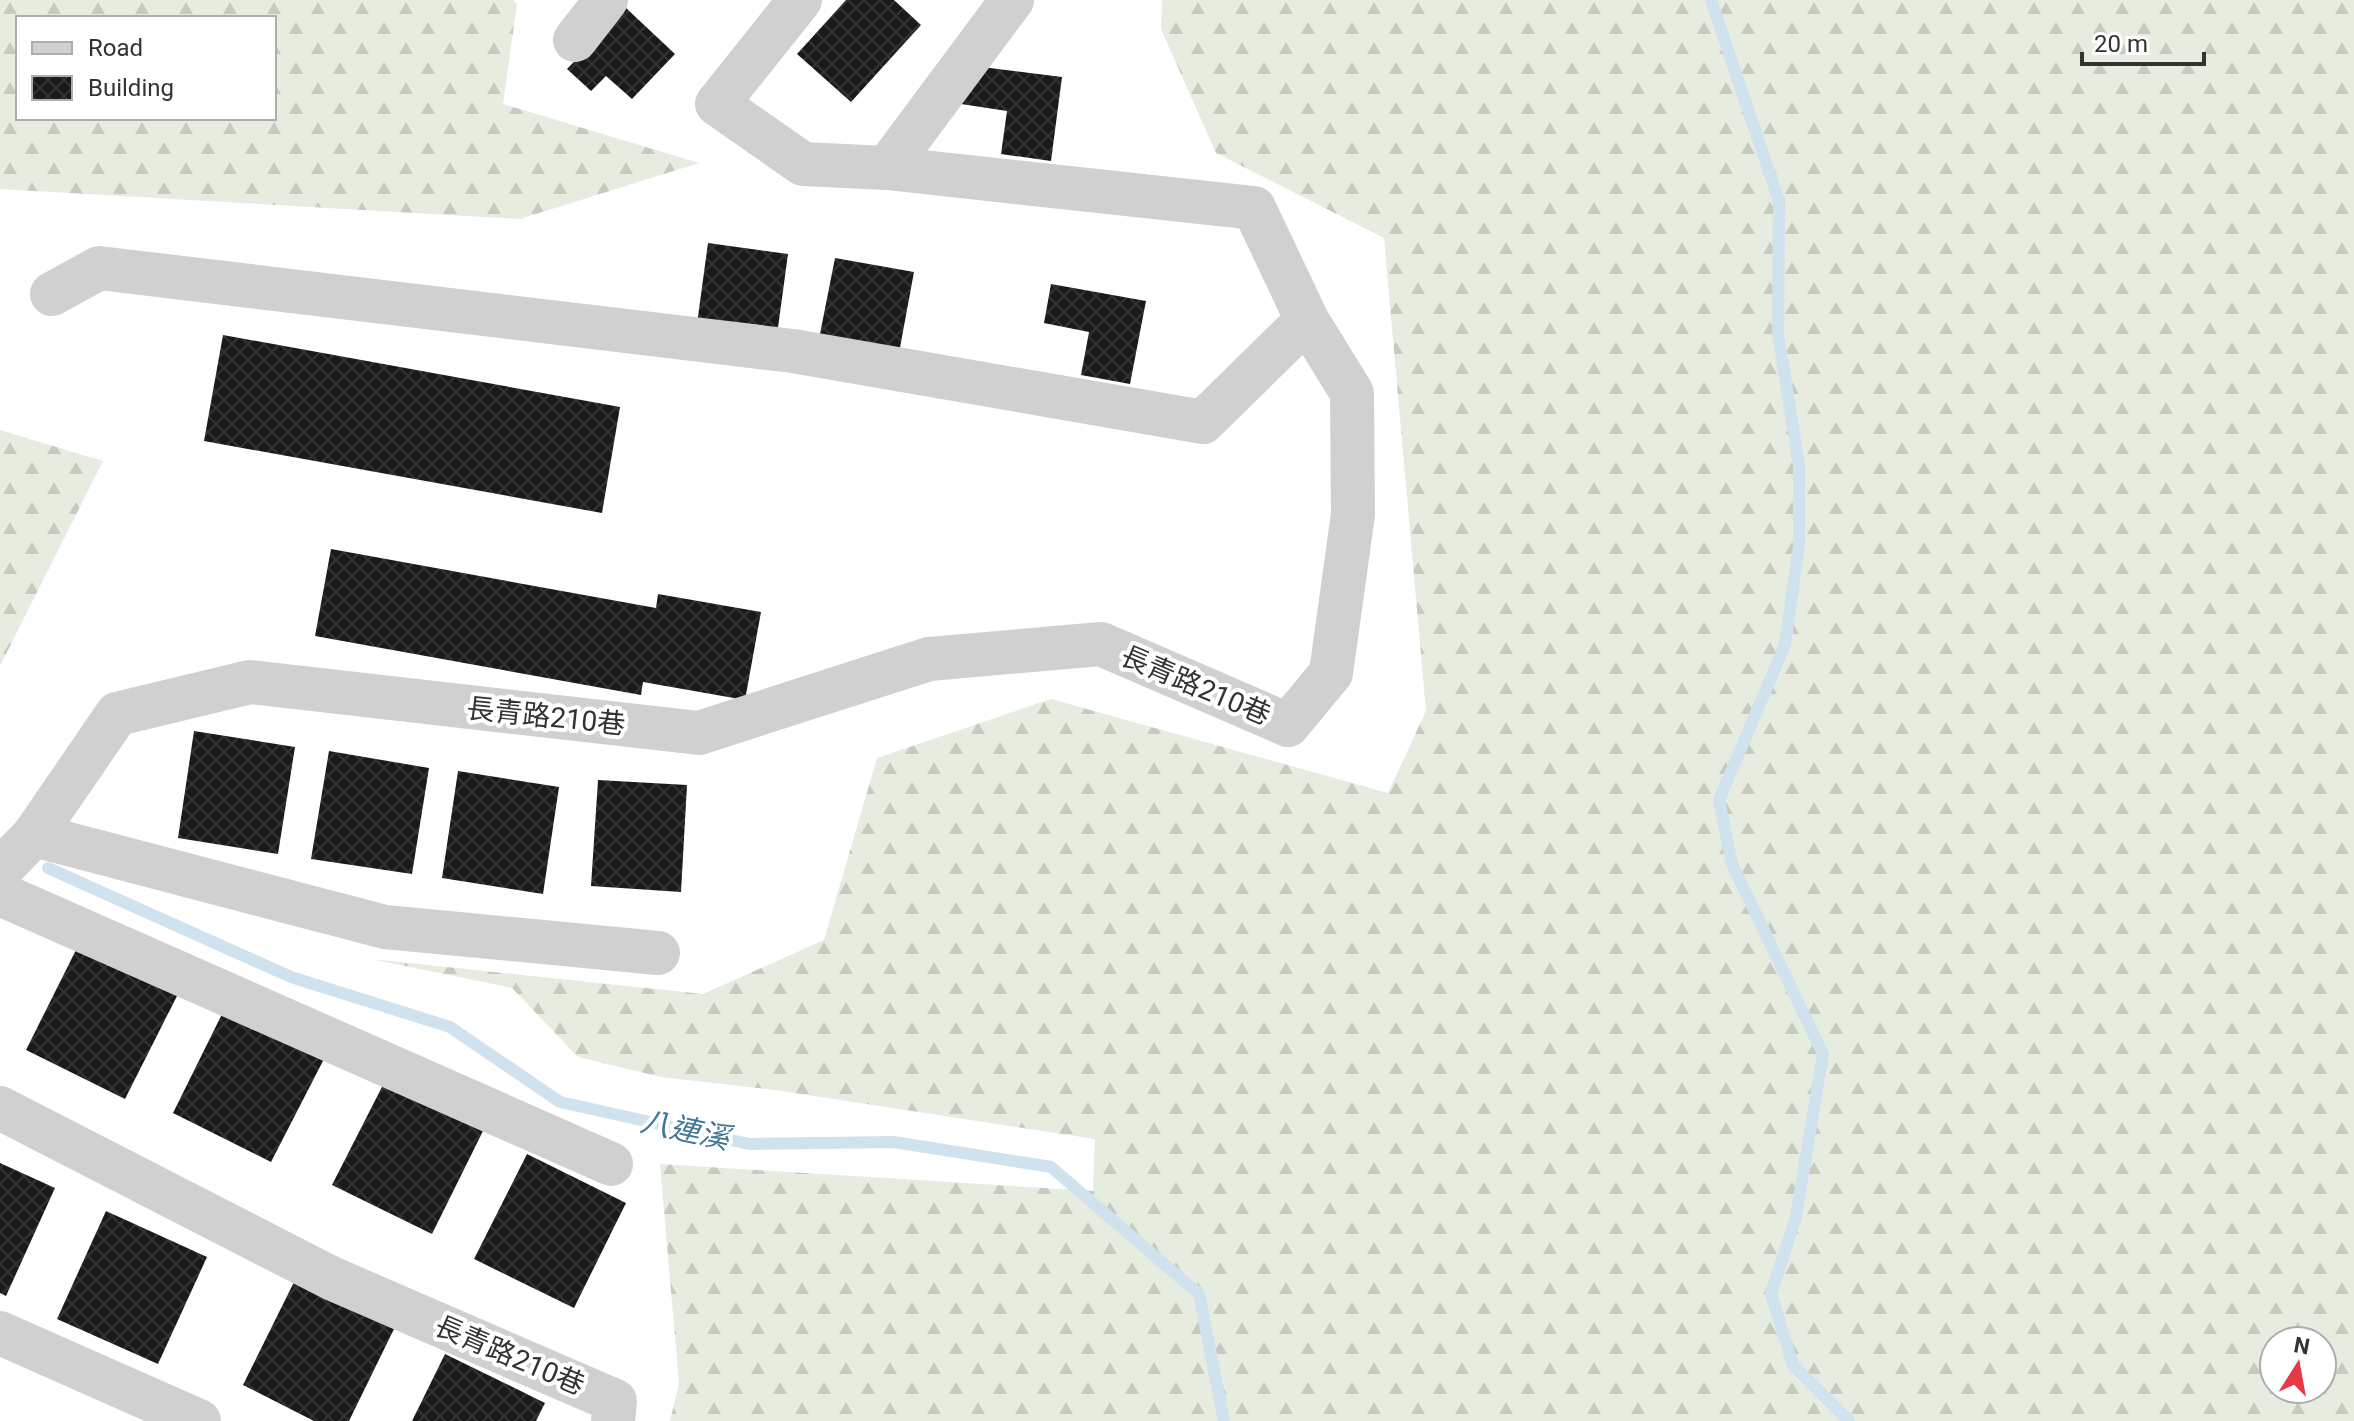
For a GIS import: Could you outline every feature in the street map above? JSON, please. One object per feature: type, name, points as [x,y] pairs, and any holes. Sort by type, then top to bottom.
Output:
[{"type":"lane","points":[[575,40],[606,0]]},
{"type":"lane","name":"長青路210巷","points":[[0,870],[34,835],[117,714],[250,682],[699,733],[929,659],[1101,644],[1288,725],[1331,673],[1353,514],[1352,393],[1307,320],[1254,208],[887,168],[803,164],[717,104],[800,0]]},
{"type":"lane","points":[[887,168],[1012,0]]},
{"type":"lane","points":[[52,294],[99,268],[793,351],[1203,422],[1307,320]]},
{"type":"lane","points":[[34,835],[385,927],[658,953]]},
{"type":"lane","points":[[0,894],[611,1164]]},
{"type":"lane","name":"長青路210巷","points":[[0,1108],[331,1278],[615,1401],[613,1421]]},
{"type":"lane","points":[[0,1333],[199,1421]]},
{"type":"green space","points":[[0,0],[513,0],[517,4],[503,104],[699,163],[520,219],[0,189]]},
{"type":"green space","points":[[1162,0],[2354,0],[2354,1421],[670,1421],[679,1383],[660,1164],[1093,1191],[1095,1139],[775,1090],[661,1077],[578,1057],[512,988],[371,959],[703,994],[824,940],[877,758],[1051,699],[1388,793],[1426,711],[1384,238],[1216,153],[1161,29]]},
{"type":"green space","points":[[0,430],[103,461],[0,666]]},
{"type":"building","points":[[846,0],[894,0],[921,25],[851,102],[797,54]]},
{"type":"building","points":[[626,8],[675,54],[632,99],[606,76],[591,91],[567,69]]},
{"type":"building","points":[[966,65],[1062,77],[1051,161],[1001,154],[1007,111],[961,104]]},
{"type":"building","points":[[708,243],[788,254],[777,335],[697,324]]},
{"type":"building","points":[[835,258],[914,272],[899,353],[819,339]]},
{"type":"building","points":[[1051,284],[1146,301],[1130,384],[1081,375],[1089,332],[1044,323]]},
{"type":"building","points":[[223,335],[620,407],[602,513],[204,441]]},
{"type":"building","points":[[331,549],[656,608],[658,594],[761,612],[745,700],[643,682],[641,695],[315,636]]},
{"type":"building","points":[[194,731],[295,747],[278,854],[178,838]]},
{"type":"building","points":[[329,751],[429,768],[412,874],[311,859]]},
{"type":"building","points":[[458,771],[559,787],[543,894],[442,878]]},
{"type":"building","points":[[598,780],[687,785],[681,892],[591,886]]},
{"type":"building","points":[[79,944],[178,994],[125,1099],[26,1050]]},
{"type":"building","points":[[225,1008],[325,1057],[271,1162],[173,1113]]},
{"type":"building","points":[[386,1079],[484,1129],[432,1234],[332,1185]]},
{"type":"building","points":[[527,1154],[626,1203],[574,1308],[474,1259]]},
{"type":"building","points":[[0,1163],[55,1188],[6,1296],[0,1293]]},
{"type":"building","points":[[106,1211],[207,1257],[158,1364],[57,1319]]},
{"type":"building","points":[[295,1280],[394,1329],[349,1421],[314,1421],[243,1385]]},
{"type":"building","points":[[445,1354],[545,1403],[536,1421],[412,1421]]},
{"type":"waterway","points":[[1711,0],[1779,201],[1778,333],[1799,465],[1799,545],[1785,645],[1719,800],[1732,864],[1823,1054],[1796,1217],[1771,1294],[1793,1365],[1849,1421]]},
{"type":"waterway","name":"八連溪","points":[[48,868],[291,977],[450,1027],[560,1102],[749,1144],[894,1142],[1051,1167],[1199,1294],[1224,1421]]}]
